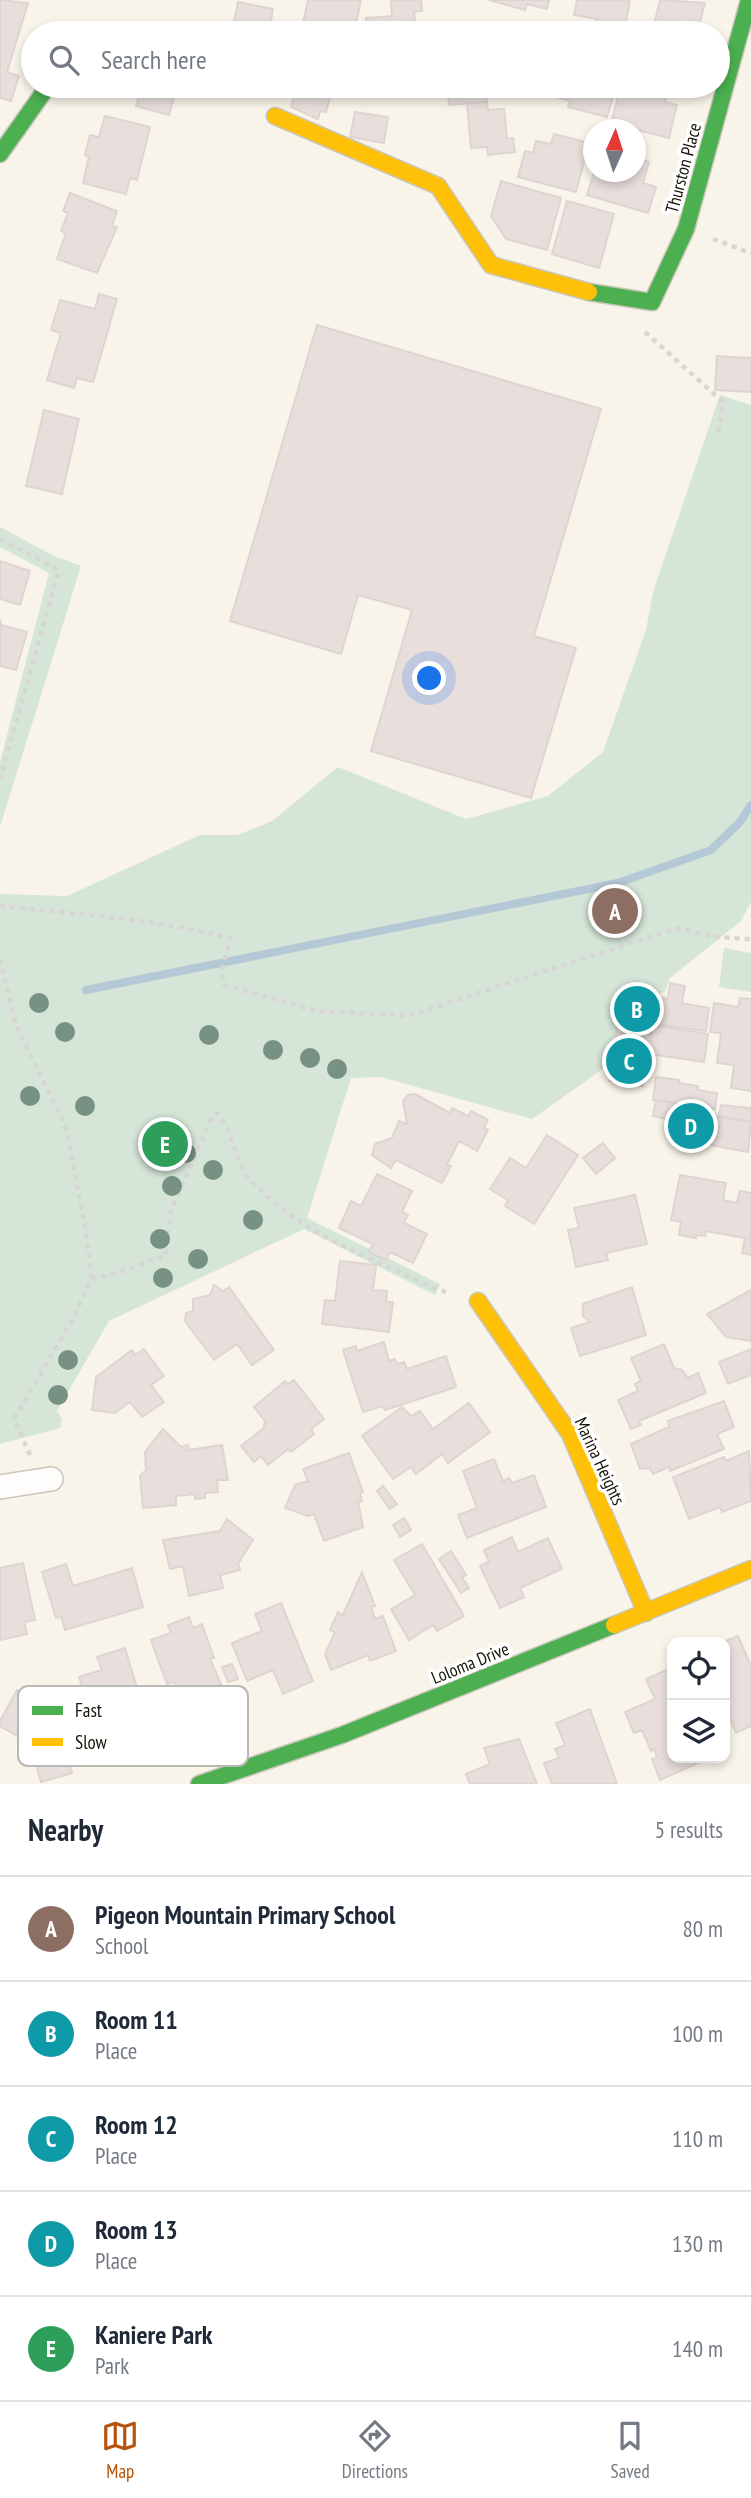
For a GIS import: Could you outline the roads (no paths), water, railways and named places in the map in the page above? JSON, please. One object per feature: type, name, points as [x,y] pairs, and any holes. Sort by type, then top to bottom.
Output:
[{"type":"street","name":"Thurston Place","points":[[730,69],[749,0]]},
{"type":"street","points":[[0,154],[40,98]]},
{"type":"street","name":"Thurston Place","points":[[275,116],[438,186],[491,265],[592,293],[652,302],[686,229],[722,98]]},
{"type":"street","name":"Marina Heights","points":[[478,1301],[570,1434],[646,1613]]},
{"type":"street","points":[[0,1487],[51,1479]]},
{"type":"street","name":"Loloma Drive","points":[[200,1784],[247,1777],[751,1569]]},
{"type":"waterway","points":[[86,990],[618,883],[711,850],[740,822],[751,805]]},
{"type":"place","name":"Pigeon Mountain Primary School","points":[[615,911]]},
{"type":"place","name":"Room 11","points":[[637,1009]]},
{"type":"place","name":"Room 12","points":[[629,1061]]},
{"type":"place","name":"Room 13","points":[[691,1126]]},
{"type":"place","name":"Kaniere Park","points":[[165,1144]]}]
